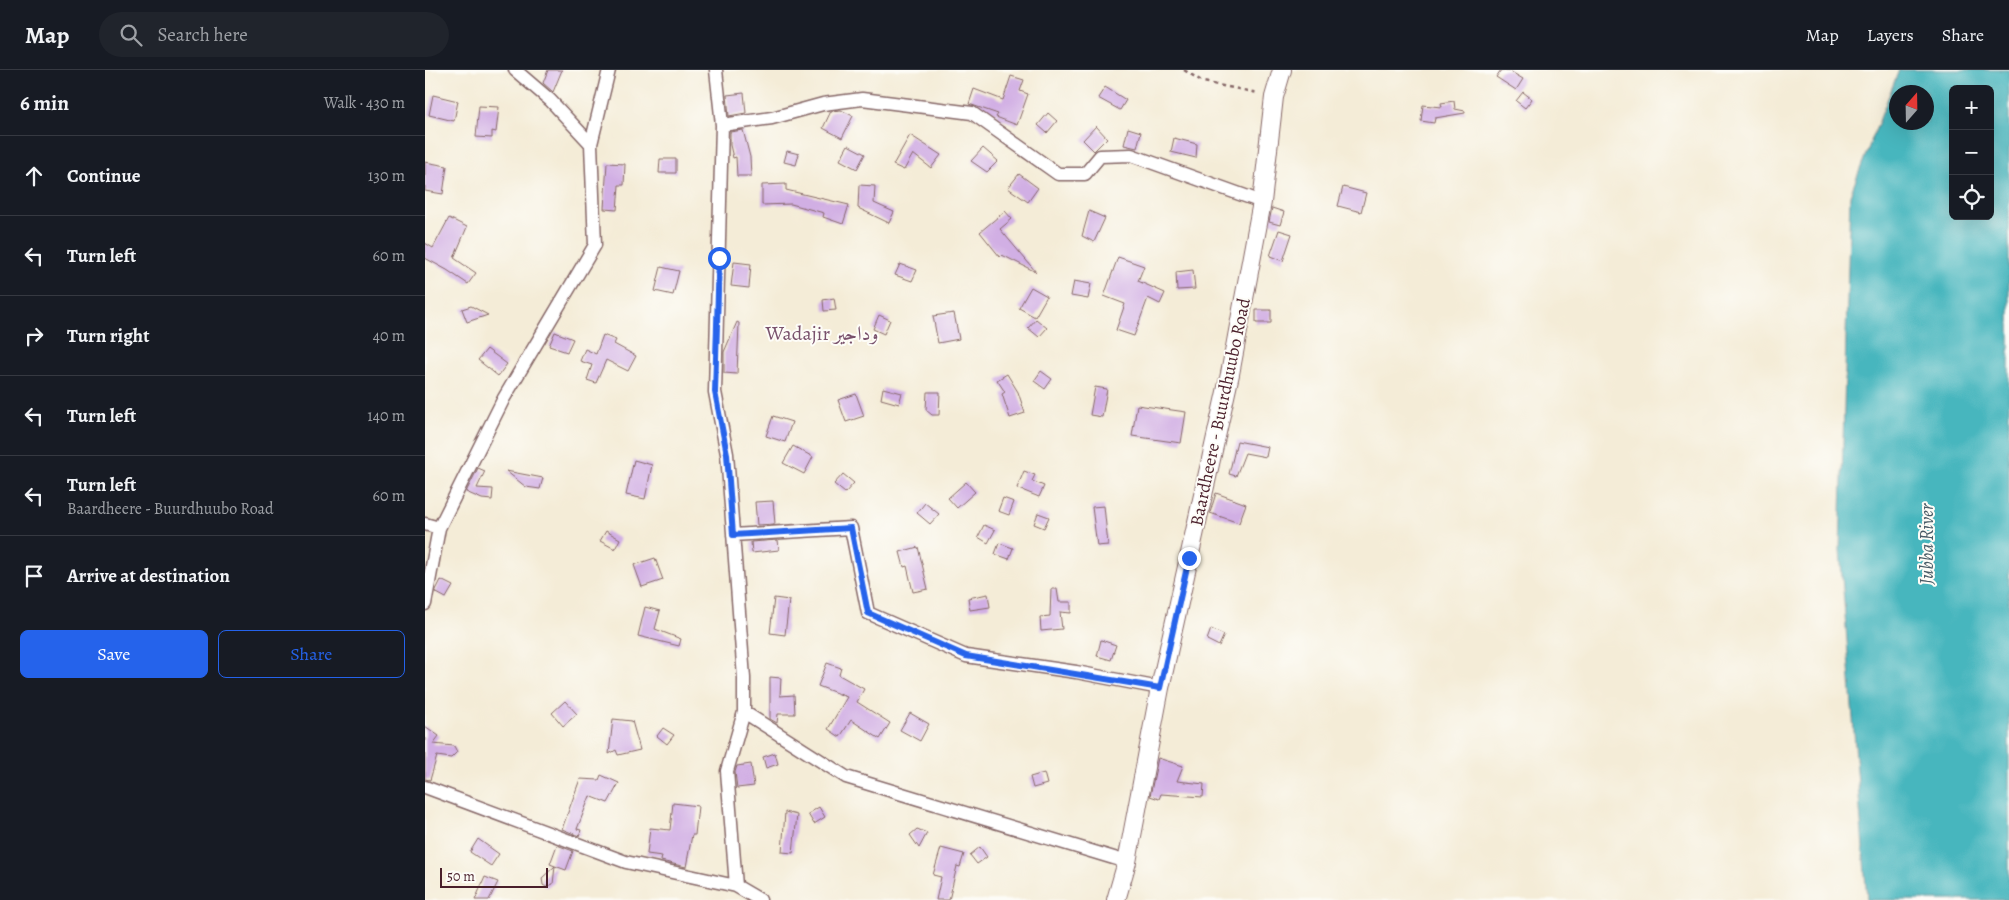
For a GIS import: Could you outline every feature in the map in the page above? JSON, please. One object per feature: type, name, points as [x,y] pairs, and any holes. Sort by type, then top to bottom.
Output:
[{"type":"main road","name":"Baardheere - Buurdhuubo Road","points":[[1116,900],[1127,862],[1160,688],[1230,374],[1262,202],[1274,97],[1282,70]]},
{"type":"street","points":[[515,70],[550,100],[591,144]]},
{"type":"street","points":[[425,604],[439,528],[504,398],[595,245],[591,144],[609,70]]},
{"type":"street","points":[[716,70],[722,124],[715,392],[727,454],[744,678],[744,712],[727,770],[736,886]]},
{"type":"street","points":[[722,124],[772,118],[823,104],[862,99],[972,113],[1058,174],[1085,174],[1100,156],[1131,155],[1262,202]]},
{"type":"street","points":[[425,524],[439,528]]},
{"type":"street","points":[[733,535],[851,528],[868,613],[966,656],[1160,688]]},
{"type":"street","points":[[744,712],[846,777],[1127,862]]},
{"type":"street","points":[[425,787],[626,862],[736,886],[760,900]]},
{"type":"path","points":[[1184,70],[1203,82],[1274,97]]},
{"type":"water","name":"Jubba River","points":[[1899,70],[2009,70],[2009,900],[1867,900],[1840,550],[1850,195],[1889,96],[1889,130],[1934,130],[1934,85],[1893,85]]},
{"type":"building","points":[[548,70],[562,70],[553,92],[543,83]]},
{"type":"building","points":[[1501,70],[1508,70],[1523,79],[1516,90],[1496,77]]},
{"type":"building","points":[[1011,76],[1024,80],[1020,91],[1028,94],[1017,125],[996,117],[998,114],[969,104],[974,89],[1003,100]]},
{"type":"building","points":[[1105,87],[1126,100],[1120,110],[1098,98]]},
{"type":"building","points":[[1523,92],[1532,99],[1525,108],[1516,101]]},
{"type":"building","points":[[744,93],[746,113],[729,116],[727,95]]},
{"type":"building","points":[[433,95],[458,101],[454,121],[429,115]]},
{"type":"building","points":[[1454,101],[1455,109],[1465,111],[1465,113],[1435,118],[1434,123],[1421,121],[1423,105],[1442,107],[1441,103]]},
{"type":"building","points":[[479,106],[499,107],[496,132],[492,131],[492,138],[476,137]]},
{"type":"building","points":[[841,110],[853,116],[842,138],[823,128],[831,111]]},
{"type":"building","points":[[1048,113],[1057,121],[1047,133],[1038,125]]},
{"type":"building","points":[[1096,126],[1107,138],[1094,151],[1083,140]]},
{"type":"building","points":[[1128,128],[1141,132],[1137,148],[1124,145]]},
{"type":"building","points":[[743,130],[750,157],[751,176],[737,176],[736,157],[733,158],[730,145],[730,132]]},
{"type":"building","points":[[910,135],[941,155],[931,168],[913,154],[904,170],[893,165]]},
{"type":"building","points":[[1174,138],[1197,144],[1196,158],[1171,152]]},
{"type":"building","points":[[848,145],[865,154],[857,169],[840,160]]},
{"type":"building","points":[[983,148],[998,161],[987,172],[971,161]]},
{"type":"building","points":[[787,151],[799,154],[796,165],[784,162]]},
{"type":"building","points":[[660,159],[676,159],[676,173],[659,173]]},
{"type":"building","points":[[425,162],[447,166],[443,194],[425,191]]},
{"type":"building","points":[[607,163],[625,164],[624,185],[619,185],[617,210],[604,209]]},
{"type":"building","points":[[1019,174],[1038,188],[1028,202],[1008,188]]},
{"type":"building","points":[[786,184],[786,190],[849,205],[843,224],[823,217],[824,213],[791,204],[762,205],[762,185]]},
{"type":"building","points":[[859,185],[875,186],[874,203],[894,212],[889,223],[858,208]]},
{"type":"building","points":[[1343,187],[1366,193],[1361,212],[1338,206]]},
{"type":"building","points":[[1272,208],[1284,212],[1280,225],[1269,222]]},
{"type":"building","points":[[1005,211],[1012,219],[1000,229],[1036,272],[1002,255],[1000,257],[980,232]]},
{"type":"building","points":[[1089,211],[1105,218],[1094,242],[1082,236]]},
{"type":"building","points":[[449,218],[467,227],[454,258],[476,273],[468,284],[425,258],[425,243],[433,248]]},
{"type":"building","points":[[1279,230],[1292,234],[1283,261],[1270,256]]},
{"type":"building","points":[[1118,257],[1144,266],[1138,281],[1165,293],[1160,304],[1148,298],[1134,336],[1116,330],[1125,304],[1104,296]]},
{"type":"building","points":[[734,262],[751,264],[749,288],[731,286]]},
{"type":"building","points":[[900,264],[917,270],[912,281],[895,275]]},
{"type":"building","points":[[661,267],[679,271],[673,295],[655,291]]},
{"type":"building","points":[[1193,270],[1195,289],[1177,290],[1176,272]]},
{"type":"building","points":[[1074,281],[1091,284],[1088,299],[1071,296]]},
{"type":"building","points":[[1031,287],[1047,296],[1035,317],[1019,308]]},
{"type":"building","points":[[834,298],[836,310],[824,311],[823,300]]},
{"type":"building","points":[[471,306],[488,315],[467,322],[462,309]]},
{"type":"building","points":[[1256,310],[1271,310],[1271,323],[1256,323]]},
{"type":"building","points":[[954,313],[959,339],[938,343],[933,316]]},
{"type":"building","points":[[879,315],[890,320],[884,334],[873,329]]},
{"type":"building","points":[[1036,319],[1047,328],[1039,337],[1028,328]]},
{"type":"building","points":[[737,322],[739,323],[737,374],[724,373],[724,352]]},
{"type":"building","points":[[555,332],[573,339],[567,352],[549,346]]},
{"type":"building","points":[[603,335],[616,340],[614,344],[636,356],[628,371],[606,360],[596,383],[587,380],[592,365],[580,361],[585,349],[596,354]]},
{"type":"building","points":[[487,349],[507,364],[498,376],[478,360]]},
{"type":"building","points":[[1041,371],[1052,379],[1045,389],[1034,381]]},
{"type":"building","points":[[1007,374],[1018,392],[1025,413],[1010,418],[1002,394],[1005,392],[997,380]]},
{"type":"building","points":[[1095,387],[1107,389],[1102,417],[1090,415]]},
{"type":"building","points":[[883,388],[902,393],[899,404],[881,399]]},
{"type":"building","points":[[927,392],[940,392],[939,415],[932,415],[926,410]]},
{"type":"building","points":[[856,394],[864,416],[846,422],[838,400]]},
{"type":"building","points":[[1137,405],[1186,412],[1181,443],[1132,436]]},
{"type":"building","points":[[773,416],[792,422],[785,442],[766,436]]},
{"type":"building","points":[[1237,441],[1268,447],[1266,457],[1245,453],[1236,476],[1229,474]]},
{"type":"building","points":[[793,446],[813,457],[804,474],[783,463]]},
{"type":"building","points":[[634,460],[652,465],[645,499],[626,495]]},
{"type":"building","points":[[478,468],[485,471],[477,488],[493,489],[492,500],[482,499],[466,492]]},
{"type":"building","points":[[506,471],[543,478],[540,489],[526,487]]},
{"type":"building","points":[[1024,471],[1035,475],[1032,481],[1044,486],[1039,497],[1017,488]]},
{"type":"building","points":[[843,474],[854,483],[845,493],[834,484]]},
{"type":"building","points":[[966,482],[975,492],[957,508],[948,498]]},
{"type":"building","points":[[1216,493],[1246,504],[1239,523],[1210,513]]},
{"type":"building","points":[[1003,498],[1014,502],[1009,515],[998,511]]},
{"type":"building","points":[[773,501],[775,524],[757,525],[755,502]]},
{"type":"building","points":[[925,503],[939,514],[930,524],[917,513]]},
{"type":"building","points":[[1104,506],[1108,545],[1097,546],[1092,507]]},
{"type":"building","points":[[1038,513],[1049,517],[1044,528],[1034,524]]},
{"type":"building","points":[[984,525],[995,530],[988,543],[978,537]]},
{"type":"building","points":[[606,531],[620,539],[615,549],[600,541]]},
{"type":"building","points":[[778,540],[779,550],[752,553],[751,542]]},
{"type":"building","points":[[999,543],[1013,548],[1009,559],[995,554]]},
{"type":"building","points":[[918,547],[928,589],[913,592],[907,566],[904,567],[900,552]]},
{"type":"building","points":[[655,558],[663,580],[642,587],[634,565]]},
{"type":"building","points":[[441,580],[453,586],[446,598],[435,592]]},
{"type":"building","points":[[1051,589],[1057,589],[1059,602],[1071,602],[1071,613],[1060,612],[1062,629],[1041,631],[1040,617],[1050,616]]},
{"type":"building","points":[[988,594],[990,607],[970,610],[968,598]]},
{"type":"building","points":[[774,598],[789,600],[785,635],[770,633]]},
{"type":"building","points":[[645,607],[660,611],[655,629],[681,639],[679,646],[638,636]]},
{"type":"building","points":[[1211,629],[1224,635],[1219,646],[1207,640]]},
{"type":"building","points":[[1101,640],[1116,645],[1111,660],[1097,656]]},
{"type":"building","points":[[827,663],[841,668],[839,675],[864,689],[857,702],[890,723],[880,739],[851,720],[840,737],[828,729],[847,697],[818,686]]},
{"type":"building","points":[[770,677],[781,678],[780,696],[794,695],[795,714],[778,714],[777,723],[770,719]]},
{"type":"building","points":[[565,701],[577,714],[563,726],[552,713]]},
{"type":"building","points":[[910,713],[929,724],[920,741],[900,730]]},
{"type":"building","points":[[613,719],[632,721],[640,750],[618,755],[616,750],[609,754]]},
{"type":"building","points":[[425,726],[439,736],[433,744],[454,746],[457,752],[451,758],[437,756],[430,780],[425,779]]},
{"type":"building","points":[[663,728],[674,735],[667,744],[657,736]]},
{"type":"building","points":[[775,753],[778,764],[766,768],[763,757]]},
{"type":"building","points":[[1158,758],[1183,766],[1177,781],[1204,784],[1203,797],[1161,794],[1159,799],[1150,796]]},
{"type":"building","points":[[751,764],[754,786],[737,788],[735,772],[737,766]]},
{"type":"building","points":[[1044,773],[1047,784],[1033,788],[1030,777]]},
{"type":"building","points":[[601,775],[619,783],[608,803],[590,796],[577,829],[581,830],[579,836],[562,829],[580,779],[599,780]]},
{"type":"building","points":[[673,803],[698,806],[695,835],[692,835],[686,867],[661,861],[662,856],[647,854],[650,828],[670,830]]},
{"type":"building","points":[[819,807],[825,817],[814,824],[808,814]]},
{"type":"building","points":[[785,812],[797,815],[793,853],[782,852]]},
{"type":"building","points":[[917,829],[927,833],[919,848],[910,835]]},
{"type":"building","points":[[478,839],[499,854],[491,866],[470,852]]},
{"type":"building","points":[[557,845],[573,851],[566,870],[550,864]]},
{"type":"building","points":[[980,847],[987,857],[977,864],[970,855]]},
{"type":"building","points":[[941,848],[964,854],[960,867],[957,866],[949,900],[936,900],[941,877],[933,875]]},
{"type":"building","points":[[555,866],[553,884],[546,887],[543,885],[542,878]]},
{"type":"building","points":[[485,877],[498,882],[489,900],[475,900]]},
{"type":"district","name":"Wadajir وداجير","points":[[822,333]]},
{"type":"route","points":[[719,258],[715,392],[727,454],[733,535],[851,528],[868,613],[966,656],[1076,672],[1160,688],[1189,558]]}]
